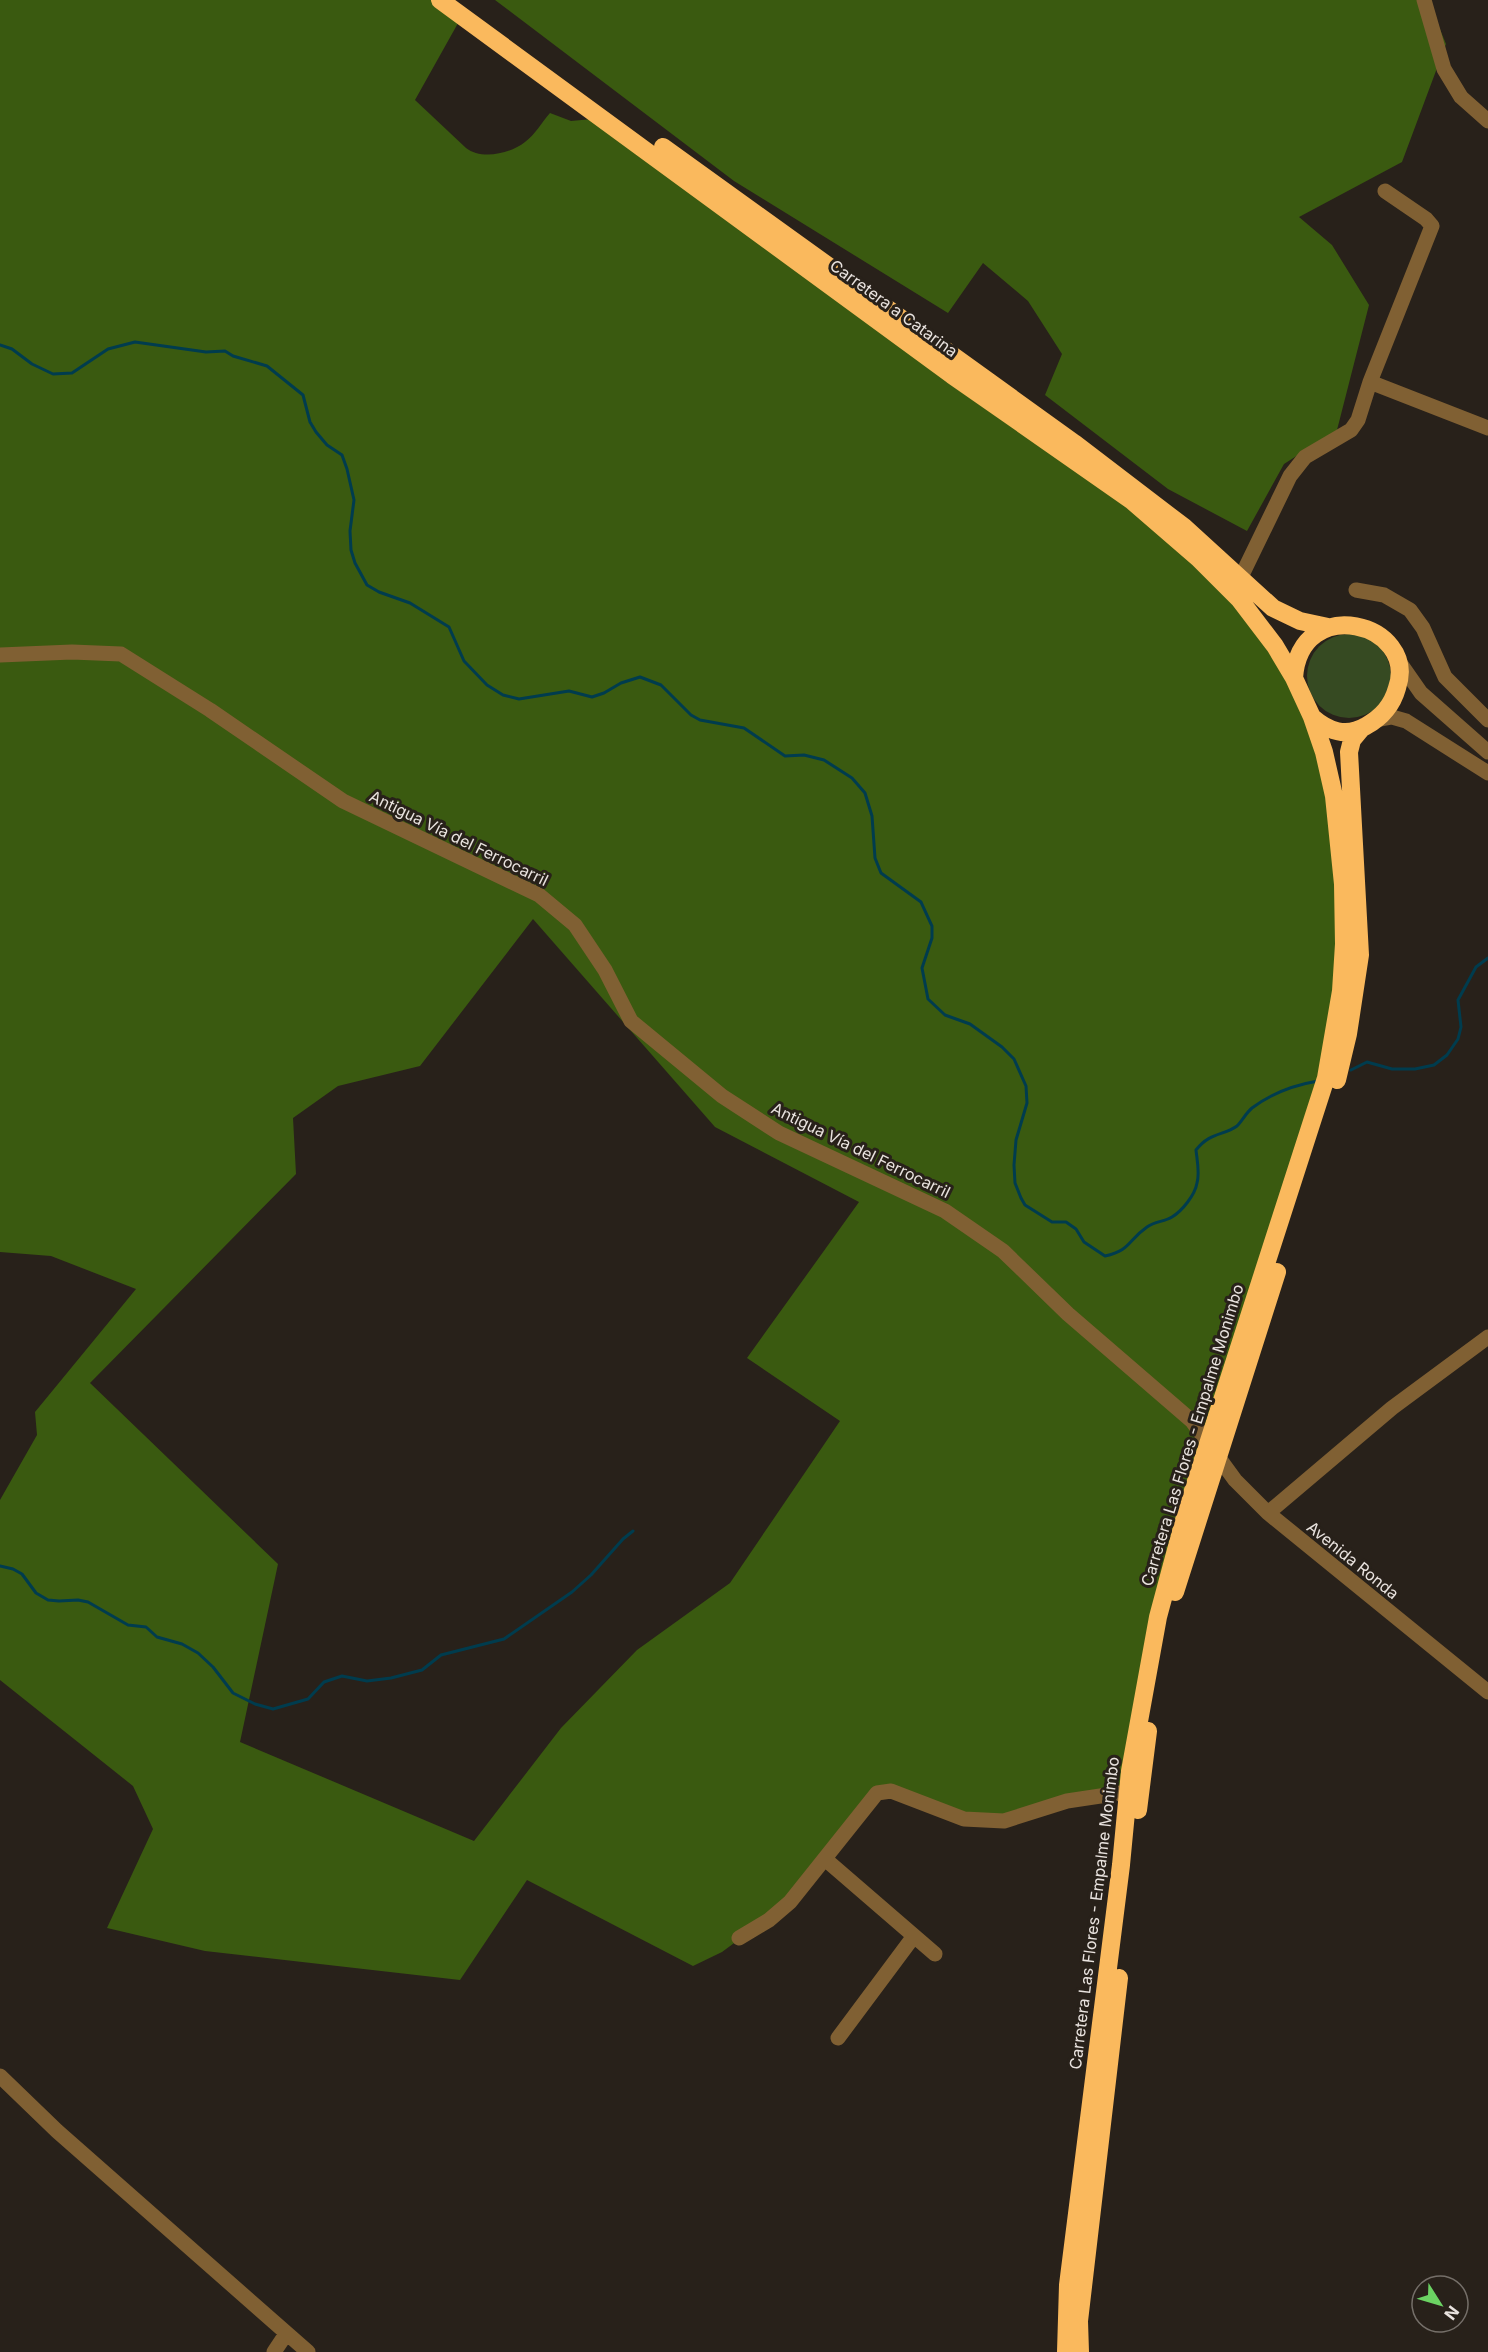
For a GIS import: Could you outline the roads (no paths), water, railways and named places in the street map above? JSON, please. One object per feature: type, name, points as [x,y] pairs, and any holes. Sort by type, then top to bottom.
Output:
[{"type":"highway","name":"Carretera a Catarina","points":[[440,0],[952,375],[1131,500],[1198,558],[1240,600],[1275,646],[1294,678]]},
{"type":"highway","name":"Carretera a Catarina","points":[[457,0],[1074,443],[1184,527],[1241,577],[1261,598],[1280,612],[1300,621],[1328,627]]},
{"type":"highway","points":[[1352,625],[1374,633],[1389,644],[1398,660],[1400,679],[1389,707],[1369,724],[1350,732],[1334,732],[1312,717],[1294,678],[1301,651],[1315,634],[1328,627],[1352,625]]},
{"type":"highway","name":"Carretera Las Flores - Empalme Monimbo","points":[[1080,2352],[1079,2321],[1086,2255],[1140,1788],[1155,1679],[1213,1450],[1326,1078],[1341,991],[1344,944],[1339,836],[1330,776],[1312,717]]},
{"type":"highway","name":"Carretera Las Flores - Empalme Monimbo","points":[[1066,2352],[1068,2284],[1121,1865],[1128,1792],[1146,1672],[1167,1575],[1213,1450],[1338,1077],[1348,1034],[1360,955],[1349,752],[1352,740],[1369,724]]},
{"type":"street","points":[[1424,0],[1444,69],[1461,97],[1488,121]]},
{"type":"street","points":[[1241,577],[1290,476],[1305,457],[1351,430],[1358,420],[1370,382],[1432,226],[1426,219],[1385,192]]},
{"type":"street","points":[[1370,382],[1488,428]]},
{"type":"street","points":[[1356,590],[1384,595],[1410,610],[1423,628],[1445,678],[1488,720]]},
{"type":"street","name":"Antigua Vía del Ferrocarril","points":[[0,655],[72,652],[121,654],[210,710],[343,801],[539,895],[575,925],[605,970],[632,1021],[722,1096],[779,1133],[945,1211],[1003,1251],[1068,1314],[1192,1421],[1213,1450]]},
{"type":"street","points":[[1398,660],[1421,693],[1488,752]]},
{"type":"street","points":[[1369,724],[1392,717],[1406,721],[1488,773]]},
{"type":"street","points":[[1268,1513],[1392,1408],[1488,1337]]},
{"type":"street","name":"Avenida Ronda","points":[[1213,1450],[1235,1480],[1268,1513],[1488,1692]]},
{"type":"street","points":[[739,1938],[769,1920],[790,1902],[866,1803],[877,1793],[891,1791],[964,1819],[1004,1821],[1067,1801],[1128,1792]]},
{"type":"street","points":[[825,1859],[935,1954]]},
{"type":"street","points":[[838,2038],[914,1936]]},
{"type":"street","points":[[0,2076],[57,2131],[308,2352]]},
{"type":"street","points":[[274,2352],[286,2334]]},
{"type":"waterway","points":[[0,345],[12,349],[32,364],[53,374],[72,373],[108,349],[135,342],[206,352],[225,351],[233,356],[267,366],[303,395],[310,422],[316,432],[327,445],[342,455],[354,500],[350,531],[351,550],[367,585],[379,592],[410,603],[449,627],[464,661],[487,685],[503,695],[519,699],[569,691],[592,697],[640,677],[661,685],[691,715],[700,720],[744,728],[785,756],[804,755],[824,760],[852,778],[865,793],[872,816],[875,858],[881,873],[921,902],[932,926],[932,938],[922,968],[928,999],[945,1015],[970,1024],[1002,1047],[1014,1059],[1026,1086],[1027,1103],[1016,1140],[1014,1165],[1015,1183],[1021,1198],[1025,1205],[1052,1222],[1066,1222],[1076,1229],[1084,1242],[1105,1256],[1120,1251],[1147,1227],[1172,1217],[1184,1207],[1196,1188],[1198,1175],[1196,1150],[1201,1144],[1237,1126],[1252,1108],[1267,1098],[1292,1087],[1318,1081]]},
{"type":"waterway","points":[[1351,1070],[1367,1062],[1392,1069],[1415,1069],[1434,1065],[1447,1055],[1458,1039],[1461,1027],[1458,1000],[1476,967],[1488,958]]},
{"type":"waterway","points":[[0,1566],[22,1574],[36,1593],[48,1600],[88,1602],[128,1625],[146,1627],[157,1637],[182,1644],[198,1653],[213,1667],[233,1693],[255,1704],[273,1709],[308,1699],[324,1682],[342,1676],[367,1681],[391,1678],[422,1670],[441,1655],[504,1639],[572,1592],[633,1531]]}]
